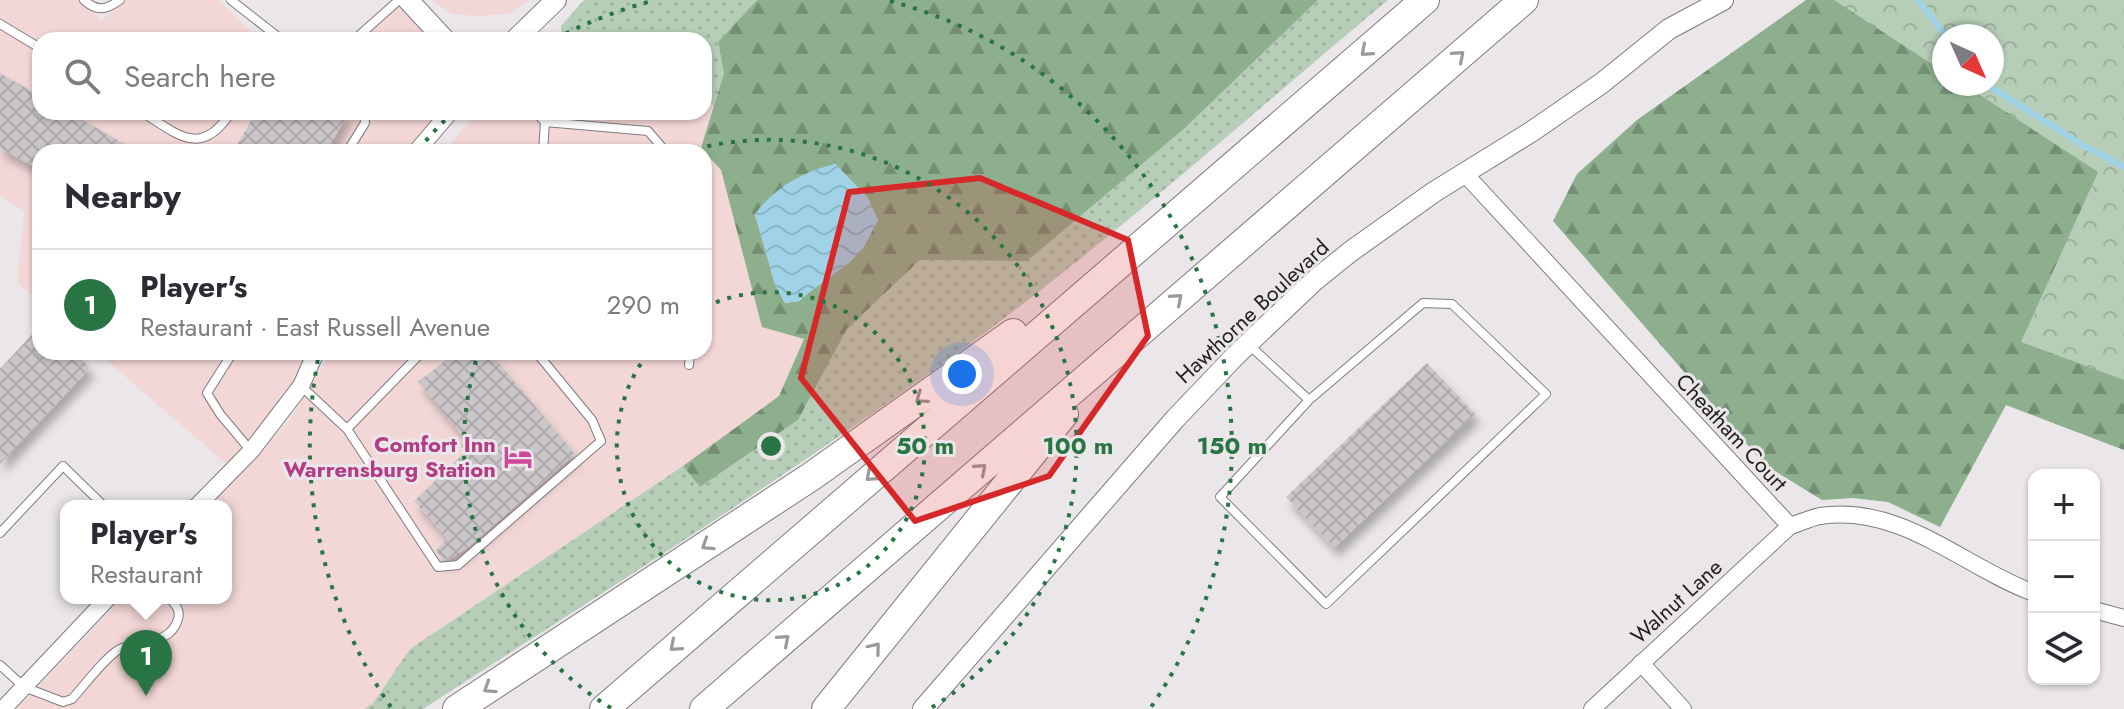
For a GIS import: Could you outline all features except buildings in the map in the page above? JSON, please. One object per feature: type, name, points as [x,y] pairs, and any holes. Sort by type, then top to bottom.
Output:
[{"type":"highway","points":[[604,709],[1425,0]]},
{"type":"highway","points":[[704,709],[1524,0]]},
{"type":"highway","points":[[457,709],[812,476],[1145,240]]},
{"type":"highway","points":[[826,709],[1103,364]]},
{"type":"street","points":[[408,0],[438,32]]},
{"type":"street","points":[[523,32],[556,0]]},
{"type":"street","name":"Hawthorne Boulevard","points":[[923,709],[1175,419],[1248,344],[1350,252],[1602,83],[1669,29],[1723,0]]},
{"type":"street","points":[[423,144],[443,120]]},
{"type":"street","name":"Cheatham Court","points":[[1465,174],[1790,526]]},
{"type":"street","points":[[203,500],[251,451],[301,386],[312,360]]},
{"type":"street","points":[[1790,526],[1820,516],[1873,518],[1923,534],[2008,584],[2028,591]]},
{"type":"street","name":"Walnut Lane","points":[[1592,709],[1790,526]]},
{"type":"street","points":[[3,709],[102,604]]},
{"type":"street","points":[[2100,612],[2124,618]]},
{"type":"street","points":[[1641,663],[1683,709]]},
{"type":"lane","points":[[84,0],[93,8],[108,9],[120,0]]},
{"type":"lane","points":[[231,0],[270,32]]},
{"type":"lane","points":[[363,32],[399,0]]},
{"type":"lane","points":[[0,24],[32,43]]},
{"type":"lane","points":[[155,120],[187,140],[206,137],[223,120]]},
{"type":"lane","points":[[352,144],[365,120]]},
{"type":"lane","points":[[544,144],[545,122],[648,131],[659,144]]},
{"type":"lane","points":[[1423,303],[1452,304],[1546,394],[1326,604],[1220,497],[1309,400],[1423,303]]},
{"type":"lane","points":[[1248,344],[1309,400]]},
{"type":"lane","points":[[228,360],[207,393],[251,451]]},
{"type":"lane","points":[[347,429],[414,360]]},
{"type":"lane","points":[[301,386],[347,429],[438,567],[458,565],[601,441],[592,420],[543,360]]},
{"type":"lane","points":[[689,360],[689,365]]},
{"type":"lane","points":[[0,533],[63,466],[98,500]]},
{"type":"lane","points":[[0,665],[24,687],[63,702],[72,699],[118,650],[166,638],[174,630],[179,615],[175,604]]},
{"type":"highlighted area","points":[[980,178],[1128,240],[1148,336],[1049,476],[915,521],[801,378],[849,192]]},
{"type":"shaded area","points":[[0,0],[83,0],[101,21],[126,0],[218,0],[252,32],[32,32],[32,120],[443,120],[423,144],[32,144],[32,296],[17,283],[24,211],[0,195]]},
{"type":"shaded area","points":[[432,0],[530,0],[508,14],[478,16],[452,14]]},
{"type":"shaded area","points":[[396,2],[425,32],[363,32]]},
{"type":"shaded area","points":[[470,120],[710,120],[702,144],[451,144]]},
{"type":"shaded area","points":[[712,160],[721,170],[762,326],[804,339],[779,396],[683,466],[410,649],[373,703],[364,709],[17,709],[116,604],[232,604],[232,500],[215,500],[288,422],[327,360],[712,360]]},
{"type":"shaded area","points":[[106,360],[311,360],[251,451],[225,463]]},
{"type":"green space","points":[[584,0],[757,0],[718,42],[724,72],[714,106],[712,32],[561,32],[561,26]]},
{"type":"green space","points":[[757,0],[1318,0],[1185,128],[1027,261],[920,260],[847,329],[798,420],[700,487],[683,466],[779,396],[804,339],[762,327],[721,170],[712,160],[712,144],[702,144],[724,73],[718,42]],"holes":[[[835,164],[868,198],[817,285],[799,301],[785,303],[775,284],[755,214]]]},
{"type":"green space","points":[[1318,0],[1388,0],[1075,263],[901,394],[698,531],[423,709],[364,709],[373,703],[410,649],[683,466],[700,487],[798,420],[847,329],[920,260],[1027,261],[1185,128]]},
{"type":"green space","points":[[1806,0],[2124,0],[2124,450],[2006,405],[1940,527],[1888,502],[1853,498],[1822,500],[1765,465],[1553,221],[1577,174],[1637,120]]},
{"type":"green space","points":[[1834,0],[2124,0],[2124,380],[2021,342],[2098,172],[1981,96],[2004,96],[2004,24],[1932,24],[1932,64]]},
{"type":"water","points":[[835,164],[868,198],[878,220],[864,247],[850,262],[798,301],[785,303],[775,284],[755,214],[771,196],[790,182]]},
{"type":"waterway","points":[[1918,0],[1937,24]]},
{"type":"waterway","points":[[2004,95],[2084,146],[2124,167]]},
{"type":"place","name":"Comfort Inn Warrensburg Station","points":[[518,457]]},
{"type":"place","name":"Player's","points":[[146,696]]}]
